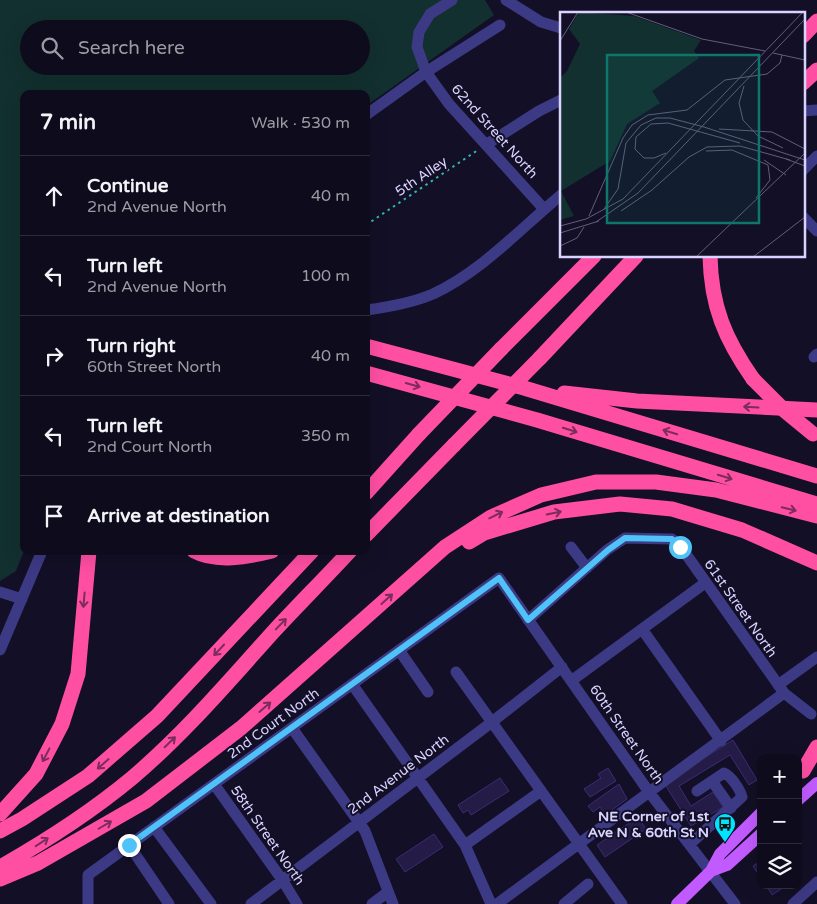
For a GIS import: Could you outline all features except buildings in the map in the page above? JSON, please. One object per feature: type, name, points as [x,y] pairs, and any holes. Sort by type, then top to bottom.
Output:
[{"type":"highway","points":[[370,489],[419,434],[592,258]]},
{"type":"highway","points":[[370,531],[540,358],[634,258]]},
{"type":"highway","points":[[710,258],[711,281],[718,315],[729,343],[753,379],[773,401],[815,435]]},
{"type":"highway","points":[[370,347],[524,388],[817,476]]},
{"type":"highway","points":[[370,374],[537,420],[817,504]]},
{"type":"highway","points":[[524,388],[637,401],[817,410]]},
{"type":"highway","points":[[0,879],[38,863],[146,801],[241,728],[445,547],[491,517],[541,495],[596,482],[656,482],[716,490],[817,516]]},
{"type":"highway","points":[[414,575],[484,533],[554,512],[620,504],[672,509],[742,530],[814,561]]},
{"type":"highway","points":[[0,814],[36,774],[62,724],[78,674],[89,555]]},
{"type":"highway","points":[[208,555],[219,558],[255,555]]},
{"type":"highway","points":[[0,830],[22,819],[88,776],[157,716],[308,555]]},
{"type":"highway","points":[[0,867],[85,814],[132,777],[167,745],[213,698],[276,628],[346,555]]},
{"type":"highway","points":[[802,771],[817,747]]},
{"type":"main road","points":[[802,772],[817,759]]},
{"type":"main road","points":[[799,799],[817,783]]},
{"type":"main road","points":[[677,904],[711,871],[720,854],[757,818]]},
{"type":"main road","points":[[711,871],[727,866],[757,838]]},
{"type":"street","name":"62nd Street North","points":[[452,0],[430,14],[419,32],[417,47],[426,72],[449,104],[544,209]]},
{"type":"street","points":[[506,0],[541,22],[560,28]]},
{"type":"street","points":[[370,112],[426,72],[500,25]]},
{"type":"street","points":[[487,144],[539,111],[560,100]]},
{"type":"street","points":[[804,111],[817,110]]},
{"type":"street","points":[[804,169],[817,156]]},
{"type":"street","points":[[370,309],[394,306],[433,294],[477,268],[560,196]]},
{"type":"street","points":[[804,218],[817,232]]},
{"type":"street","name":"61st Street North","points":[[587,568],[625,538],[672,539],[680,547],[781,689],[811,714]]},
{"type":"street","points":[[528,620],[587,568],[571,547]]},
{"type":"street","points":[[0,650],[40,555]]},
{"type":"street","name":"60th Street North","points":[[499,578],[649,792],[735,904]]},
{"type":"street","name":"2nd Court North","points":[[88,904],[88,875],[499,578]]},
{"type":"street","points":[[571,681],[705,583]]},
{"type":"street","points":[[0,592],[22,599]]},
{"type":"street","points":[[642,629],[721,741]]},
{"type":"street","points":[[399,650],[428,692]]},
{"type":"street","points":[[498,904],[721,741],[817,657]]},
{"type":"street","name":"2nd Avenue North","points":[[251,904],[360,823],[562,667]]},
{"type":"street","points":[[456,672],[622,904]]},
{"type":"street","points":[[352,684],[465,845],[491,904]]},
{"type":"street","points":[[292,728],[365,831],[393,904]]},
{"type":"street","points":[[690,844],[742,797],[741,792],[728,774],[724,772],[697,791]]},
{"type":"street","points":[[712,781],[730,808]]},
{"type":"street","name":"58th Street North","points":[[214,784],[283,880],[297,904]]},
{"type":"street","points":[[465,845],[541,791]]},
{"type":"street","points":[[154,827],[211,904]]},
{"type":"street","points":[[129,845],[169,904]]},
{"type":"street","points":[[793,904],[817,882]]},
{"type":"street","points":[[564,904],[588,884]]},
{"type":"street","points":[[372,904],[388,892]]},
{"type":"path","name":"5th Alley","points":[[370,222],[487,144]]},
{"type":"green space","points":[[0,0],[485,0],[494,15],[370,103],[370,90],[20,90],[20,555],[22,555],[16,571],[0,581]]},
{"type":"place","name":"NE Corner of 1st Ave N & 60th St N","points":[[725,843]]},
{"type":"route","points":[[129,845],[499,578],[528,620],[608,550],[625,538],[672,539],[680,547]]}]
